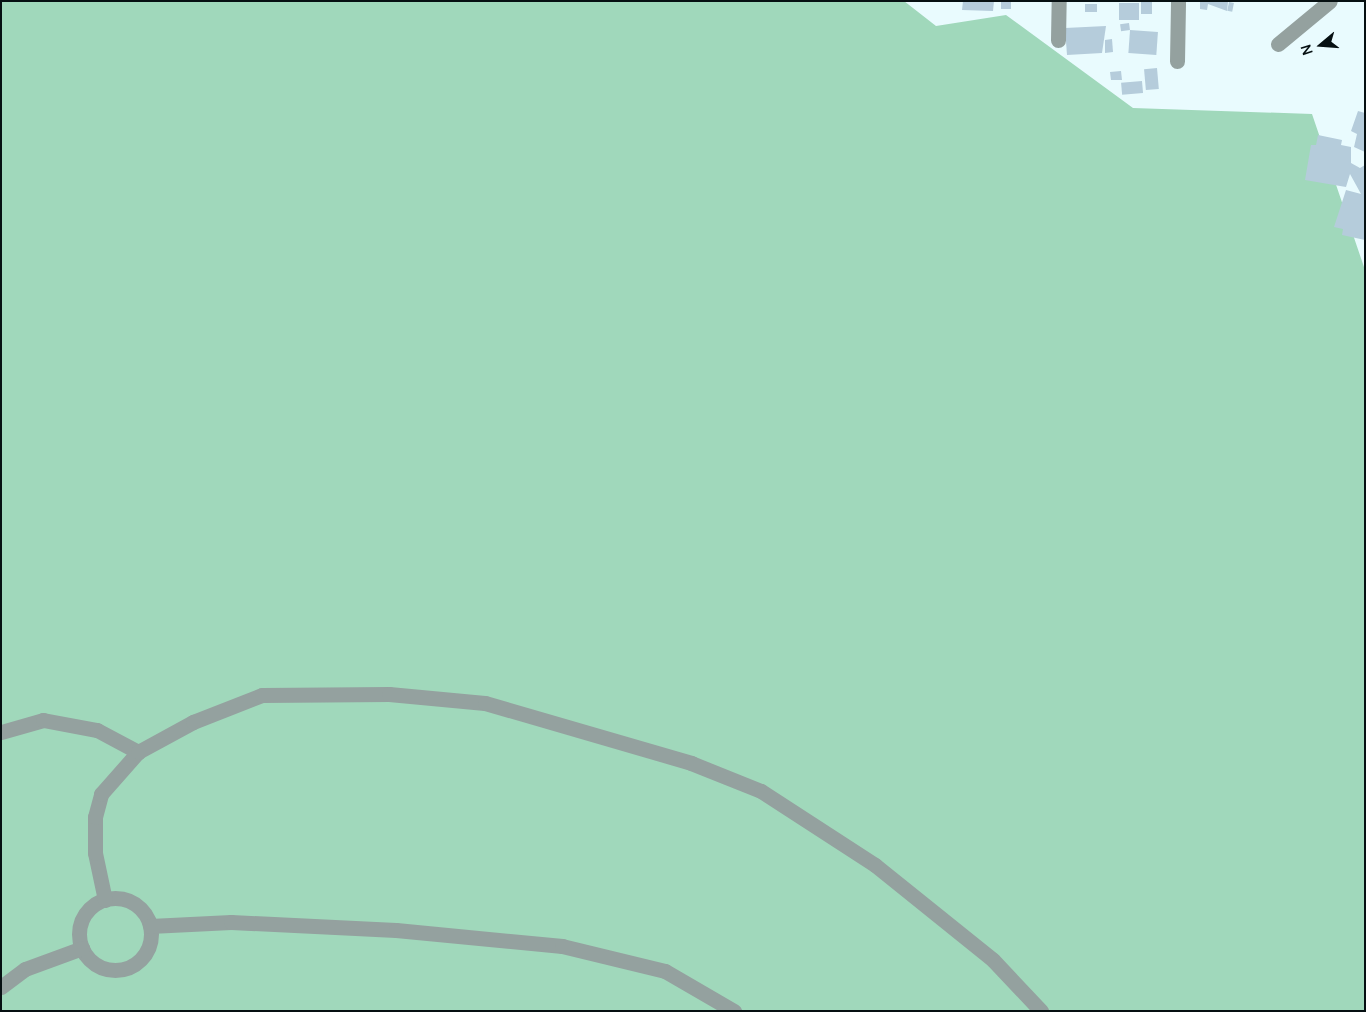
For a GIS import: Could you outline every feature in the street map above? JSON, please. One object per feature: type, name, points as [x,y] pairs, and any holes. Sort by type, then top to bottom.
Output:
[{"type":"street","points":[[1058,40],[1059,1]]},
{"type":"street","points":[[1177,61],[1178,1]]},
{"type":"street","points":[[1278,44],[1330,1]]},
{"type":"street","points":[[105,900],[94,853],[95,817],[101,794],[138,752],[193,722],[262,695],[389,694],[485,703],[690,763],[761,791],[875,865],[993,960],[1041,1011]]},
{"type":"street","points":[[1,732],[43,720],[97,730],[138,752]]},
{"type":"street","points":[[105,900],[128,900],[146,915],[150,926],[148,950],[126,968],[98,966],[82,948],[80,924],[86,913],[105,900]]},
{"type":"street","points":[[150,926],[231,922],[386,929],[562,946],[665,971],[734,1011]]},
{"type":"street","points":[[1,971],[24,969],[82,948]]},
{"type":"street","points":[[1,987],[24,969]]},
{"type":"green space","points":[[1,1],[904,1],[936,26],[1006,15],[1133,108],[1312,114],[1365,270],[1365,1011],[1,1011]]},
{"type":"building","points":[[963,1],[994,1],[993,11],[962,10]]},
{"type":"building","points":[[1001,1],[1011,1],[1011,9],[1001,9]]},
{"type":"building","points":[[1141,1],[1152,1],[1152,14],[1141,14]]},
{"type":"building","points":[[1200,1],[1228,2],[1227,11],[1208,4],[1207,10],[1200,9]]},
{"type":"building","points":[[1229,2],[1234,3],[1232,12],[1227,11]]},
{"type":"building","points":[[1119,3],[1139,3],[1139,20],[1119,20]]},
{"type":"building","points":[[1085,4],[1097,4],[1097,12],[1085,12]]},
{"type":"building","points":[[1129,23],[1130,30],[1121,31],[1120,24]]},
{"type":"building","points":[[1106,26],[1102,53],[1067,55],[1065,28]]},
{"type":"building","points":[[1130,30],[1158,32],[1156,55],[1128,53]]},
{"type":"building","points":[[1112,39],[1113,52],[1105,53],[1105,40]]},
{"type":"building","points":[[1157,68],[1159,89],[1146,90],[1144,69]]},
{"type":"building","points":[[1121,71],[1122,80],[1111,80],[1110,72]]},
{"type":"building","points":[[1142,81],[1143,93],[1122,95],[1121,83]]},
{"type":"building","points":[[1358,111],[1365,113],[1365,152],[1354,147],[1357,134],[1351,131]]},
{"type":"building","points":[[1318,135],[1342,140],[1341,145],[1351,147],[1351,163],[1360,168],[1365,165],[1365,240],[1342,235],[1343,229],[1334,227],[1346,190],[1361,194],[1350,174],[1346,187],[1305,180],[1311,145],[1316,145]]}]
